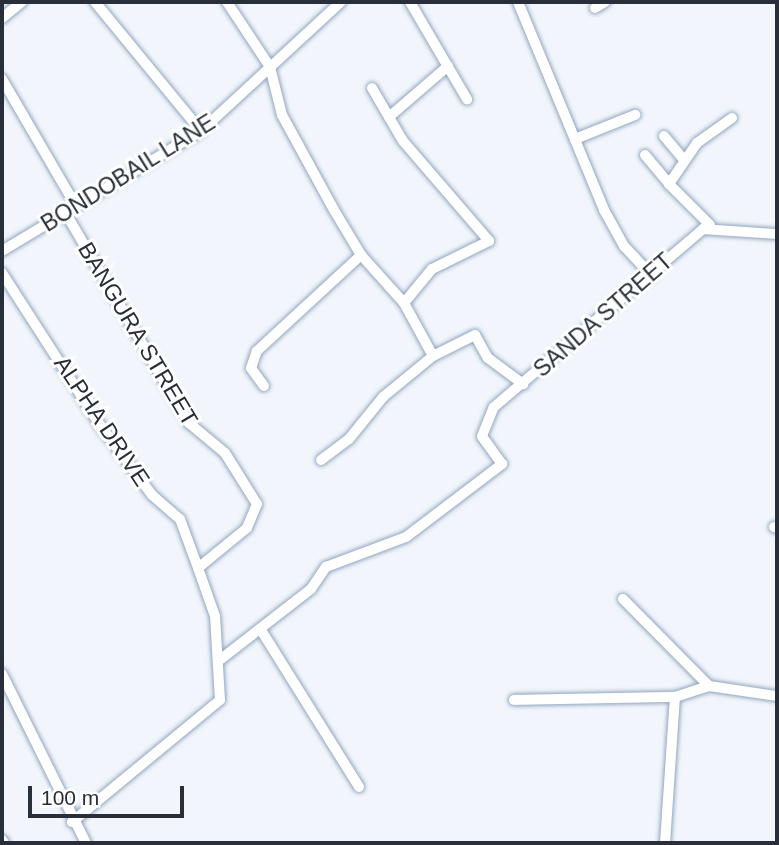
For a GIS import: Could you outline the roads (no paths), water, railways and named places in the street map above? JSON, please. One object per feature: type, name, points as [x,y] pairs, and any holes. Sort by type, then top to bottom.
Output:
[{"type":"street","points":[[2,18],[22,2]]},
{"type":"street","points":[[95,2],[201,131]]},
{"type":"street","points":[[227,2],[270,66],[282,115],[361,256],[404,303],[433,356]]},
{"type":"street","name":"BONDOBAIL LANE","points":[[2,251],[201,131],[341,2]]},
{"type":"street","points":[[410,2],[467,99]]},
{"type":"street","points":[[518,2],[575,139],[624,246],[652,276]]},
{"type":"street","points":[[594,8],[605,2]]},
{"type":"street","points":[[389,117],[447,66]]},
{"type":"street","points":[[2,79],[70,209]]},
{"type":"street","points":[[372,88],[389,117],[492,236],[432,269],[404,303]]},
{"type":"street","points":[[575,139],[635,115]]},
{"type":"street","points":[[669,184],[684,160],[732,118]]},
{"type":"street","points":[[664,136],[684,160]]},
{"type":"street","points":[[645,155],[669,184],[710,225],[777,234]]},
{"type":"street","name":"BANGURA STREET","points":[[70,209],[189,423],[225,453],[257,504],[247,528],[198,568]]},
{"type":"street","name":"SANDA STREET","points":[[261,630],[311,589],[326,567],[406,537],[502,464],[482,436],[494,407],[710,225]]},
{"type":"street","points":[[264,386],[251,368],[257,351],[361,256]]},
{"type":"street","name":"ALPHA DRIVE","points":[[2,273],[100,425],[152,495],[180,519],[198,568]]},
{"type":"street","points":[[321,460],[433,356],[475,335],[488,358],[523,384]]},
{"type":"street","points":[[72,822],[220,701],[221,660],[198,568]]},
{"type":"street","points":[[623,599],[709,686]]},
{"type":"street","points":[[221,660],[261,630],[359,787]]},
{"type":"street","points":[[2,674],[72,822],[86,843]]},
{"type":"street","points":[[514,700],[675,697],[709,686],[777,696]]},
{"type":"street","points":[[665,843],[675,697]]}]
